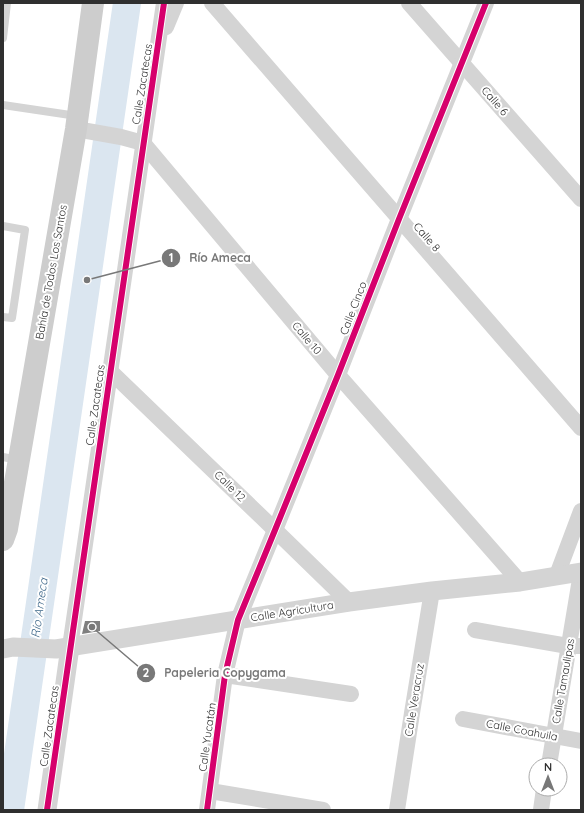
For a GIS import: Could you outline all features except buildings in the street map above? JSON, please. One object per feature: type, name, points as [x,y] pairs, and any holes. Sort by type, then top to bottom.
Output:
[{"type":"main road","name":"Bahía de Todos Los Santos","points":[[3,540],[7,529],[11,459],[80,125],[93,3]]},
{"type":"street","name":"Calle Zacatecas","points":[[47,810],[63,648],[110,371],[164,3]]},
{"type":"street","points":[[157,49],[176,3]]},
{"type":"street","name":"Calle 8","points":[[212,3],[581,428]]},
{"type":"street","name":"Calle 6","points":[[409,3],[581,198]]},
{"type":"street","name":"Calle Cinco","points":[[238,620],[338,375],[486,3]]},
{"type":"street","points":[[80,125],[143,143]]},
{"type":"street","name":"Calle 10","points":[[143,143],[338,375],[520,582]]},
{"type":"street","name":"Calle 12","points":[[110,371],[349,602]]},
{"type":"street","points":[[557,576],[581,511]]},
{"type":"street","name":"Calle Agricultura","points":[[8,648],[63,648],[349,602],[432,591],[520,582],[581,572]]},
{"type":"street","name":"Calle Tamaulipas","points":[[549,757],[575,646],[581,572]]},
{"type":"street","name":"Calle Veracruz","points":[[398,810],[432,591]]},
{"type":"street","name":"Calle Yucatán","points":[[207,810],[225,675],[238,620]]},
{"type":"street","points":[[476,630],[575,646]]},
{"type":"street","points":[[225,675],[351,694]]},
{"type":"street","name":"Calle Coahuila","points":[[463,719],[581,741]]},
{"type":"street","points":[[210,791],[323,810]]},
{"type":"street","points":[[541,810],[543,797]]},
{"type":"lane","points":[[3,38],[7,3]]},
{"type":"lane","points":[[3,105],[80,125]]},
{"type":"lane","points":[[3,226],[25,230],[12,318],[3,317]]},
{"type":"waterway","name":"Río Ameca","points":[[10,810],[127,3]]},
{"type":"cycle path","points":[[47,810],[164,3]]},
{"type":"cycle path","points":[[207,810],[225,675],[238,620],[338,375],[486,3]]},
{"type":"place","name":"Río Ameca","points":[[87,280]]},
{"type":"place","name":"Papeleria Copygama","points":[[92,627]]}]
